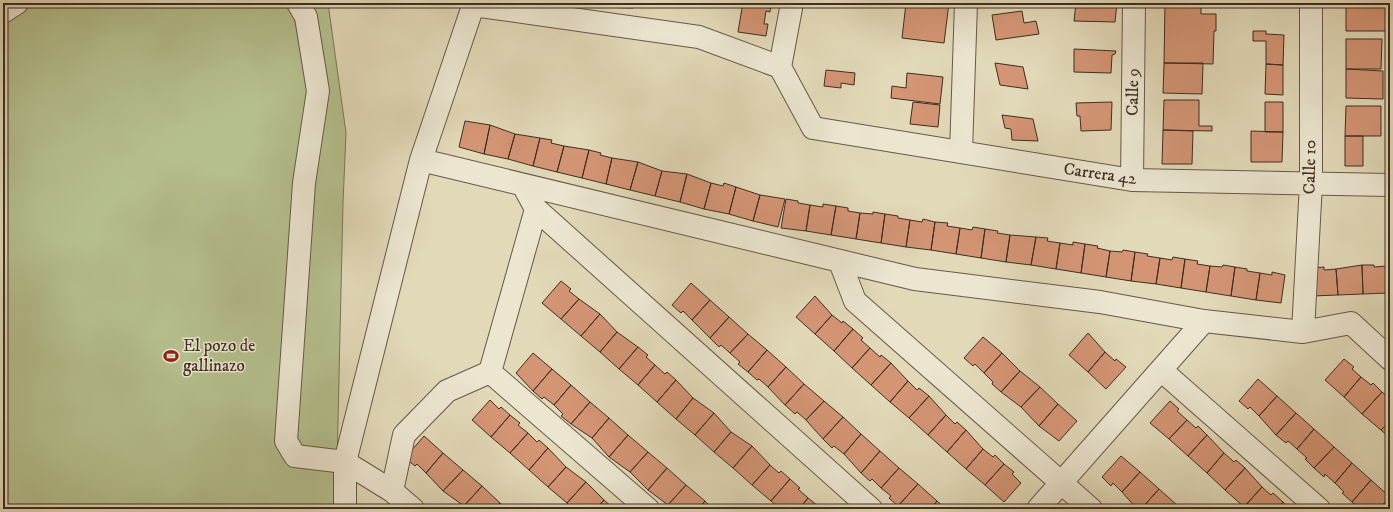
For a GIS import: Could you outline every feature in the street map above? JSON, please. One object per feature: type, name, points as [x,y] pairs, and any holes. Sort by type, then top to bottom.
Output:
[{"type":"street","points":[[3,12],[17,3]]},
{"type":"street","points":[[298,3],[306,17],[318,91],[304,183],[286,441],[295,456],[345,462],[392,491],[413,509]]},
{"type":"street","points":[[345,509],[345,462],[421,160],[473,4],[699,37],[780,67],[792,3]]},
{"type":"street","points":[[961,152],[966,3]]},
{"type":"street","name":"Calle 9","points":[[1132,180],[1134,3]]},
{"type":"street","name":"Calle 10","points":[[1303,332],[1311,183],[1312,3]]},
{"type":"street","name":"Carrera 42","points":[[780,67],[813,128],[1132,180],[1390,186]]},
{"type":"street","points":[[421,160],[915,279],[1100,302],[1204,321],[1303,332],[1351,323],[1390,359]]},
{"type":"street","points":[[523,185],[536,209],[871,509]]},
{"type":"street","points":[[490,372],[536,209]]},
{"type":"street","points":[[840,262],[855,301],[1091,509]]},
{"type":"street","points":[[1038,509],[1204,321]]},
{"type":"street","points":[[1161,370],[1319,509]]},
{"type":"street","points":[[392,491],[404,435],[447,391],[490,372]]},
{"type":"street","points":[[490,372],[648,509]]},
{"type":"green space","name":"El pozo de gallinazo","points":[[3,3],[328,3],[346,133],[336,509],[3,509]]},
{"type":"building","points":[[594,3],[633,3],[633,8],[594,7]]},
{"type":"building","points":[[734,3],[771,3],[770,12],[766,11],[764,24],[768,24],[766,36],[738,32],[742,8],[733,6]]},
{"type":"building","points":[[906,3],[949,3],[944,43],[902,38]]},
{"type":"building","points":[[1076,3],[1117,3],[1115,22],[1074,21]]},
{"type":"building","points":[[1165,3],[1201,3],[1201,14],[1216,14],[1213,64],[1164,63]]},
{"type":"building","points":[[1255,3],[1284,3],[1284,6],[1255,6]]},
{"type":"building","points":[[1346,3],[1390,3],[1390,31],[1346,31]]},
{"type":"building","points":[[1022,11],[1024,23],[1036,21],[1039,34],[996,40],[992,15]]},
{"type":"building","points":[[1253,31],[1266,31],[1266,34],[1284,35],[1283,65],[1266,64],[1266,41],[1253,41]]},
{"type":"building","points":[[1346,39],[1382,39],[1381,69],[1346,69]]},
{"type":"building","points":[[1074,49],[1116,51],[1115,54],[1112,55],[1111,73],[1074,72]]},
{"type":"building","points":[[995,63],[1023,67],[1028,89],[1000,85]]},
{"type":"building","points":[[1164,63],[1203,63],[1202,94],[1163,93]]},
{"type":"building","points":[[1266,64],[1283,65],[1283,95],[1265,94]]},
{"type":"building","points":[[1346,69],[1383,71],[1383,99],[1346,98]]},
{"type":"building","points":[[826,70],[855,73],[854,85],[841,83],[841,88],[824,86]]},
{"type":"building","points":[[907,73],[943,77],[940,104],[891,98],[892,86],[906,88]]},
{"type":"building","points":[[1164,100],[1199,100],[1199,126],[1212,126],[1212,131],[1163,130]]},
{"type":"building","points":[[913,102],[940,105],[938,127],[910,124]]},
{"type":"building","points":[[1112,102],[1111,130],[1081,131],[1080,116],[1077,116],[1076,103]]},
{"type":"building","points":[[1265,102],[1283,102],[1283,132],[1265,132]]},
{"type":"building","points":[[1346,106],[1381,106],[1381,136],[1345,136]]},
{"type":"building","points":[[1002,115],[1033,119],[1038,141],[1012,140],[1011,129],[1005,128]]},
{"type":"building","points":[[465,121],[490,125],[484,154],[459,147]]},
{"type":"building","points":[[490,125],[515,134],[508,159],[484,154]]},
{"type":"building","points":[[1163,130],[1193,131],[1192,164],[1162,164]]},
{"type":"building","points":[[1251,131],[1283,132],[1282,162],[1251,162]]},
{"type":"building","points":[[515,134],[540,138],[533,166],[508,159]]},
{"type":"building","points":[[1345,136],[1363,136],[1363,166],[1345,166]]},
{"type":"building","points":[[540,138],[552,140],[551,143],[564,146],[557,172],[533,166]]},
{"type":"building","points":[[564,146],[589,150],[582,178],[557,172]]},
{"type":"building","points":[[589,150],[612,158],[606,184],[582,178]]},
{"type":"building","points":[[612,158],[638,162],[630,190],[606,184]]},
{"type":"building","points":[[638,162],[662,171],[655,196],[630,190]]},
{"type":"building","points":[[662,171],[687,174],[680,202],[655,196]]},
{"type":"building","points":[[687,174],[711,183],[704,209],[680,202]]},
{"type":"building","points":[[711,183],[723,186],[724,183],[736,187],[729,214],[704,209]]},
{"type":"building","points":[[736,187],[760,195],[753,221],[729,214]]},
{"type":"building","points":[[760,195],[785,199],[778,227],[753,221]]},
{"type":"building","points":[[786,199],[810,205],[806,231],[781,228]]},
{"type":"building","points":[[823,204],[836,206],[831,235],[806,231],[810,205],[823,207]]},
{"type":"building","points":[[836,206],[848,208],[848,211],[860,213],[856,239],[831,235]]},
{"type":"building","points":[[873,212],[885,214],[881,243],[856,239],[860,213],[873,214]]},
{"type":"building","points":[[885,214],[910,220],[906,247],[881,243]]},
{"type":"building","points":[[923,219],[935,222],[931,250],[906,247],[910,220],[922,222]]},
{"type":"building","points":[[935,222],[948,223],[947,226],[960,228],[956,254],[931,250]]},
{"type":"building","points":[[973,227],[985,229],[981,258],[956,254],[960,228],[972,230]]},
{"type":"building","points":[[985,229],[1010,235],[1006,262],[981,258]]},
{"type":"building","points":[[1010,235],[1036,237],[1031,265],[1006,262]]},
{"type":"building","points":[[1036,237],[1048,238],[1047,241],[1060,243],[1056,269],[1031,265]]},
{"type":"building","points":[[1073,242],[1085,244],[1081,273],[1056,269],[1060,243],[1073,245]]},
{"type":"building","points":[[1085,244],[1098,246],[1097,248],[1110,251],[1106,277],[1081,273]]},
{"type":"building","points":[[1123,250],[1135,252],[1131,281],[1106,277],[1110,251],[1122,252]]},
{"type":"building","points":[[1135,252],[1160,258],[1156,284],[1131,281]]},
{"type":"building","points":[[1173,257],[1185,259],[1181,288],[1156,284],[1160,258],[1172,260]]},
{"type":"building","points":[[1185,259],[1198,261],[1197,264],[1210,266],[1206,292],[1181,288]]},
{"type":"building","points":[[1223,265],[1235,267],[1231,296],[1206,292],[1210,266],[1222,267]]},
{"type":"building","points":[[1362,265],[1374,265],[1374,267],[1387,266],[1388,293],[1363,294]]},
{"type":"building","points":[[1362,265],[1363,294],[1338,295],[1336,269]]},
{"type":"building","points":[[1387,266],[1390,266],[1390,293],[1388,293]]},
{"type":"building","points":[[1235,267],[1260,273],[1256,300],[1231,296]]},
{"type":"building","points":[[1324,267],[1324,270],[1336,269],[1338,295],[1312,296],[1311,268]]},
{"type":"building","points":[[1272,272],[1285,275],[1281,303],[1256,300],[1260,273],[1272,275]]},
{"type":"building","points":[[561,281],[571,289],[569,291],[579,299],[561,319],[542,303]]},
{"type":"building","points":[[691,283],[710,300],[692,320],[683,311],[681,313],[672,305]]},
{"type":"building","points":[[815,296],[832,315],[815,334],[796,317]]},
{"type":"building","points":[[579,299],[600,314],[581,336],[561,319]]},
{"type":"building","points":[[710,300],[729,317],[710,338],[692,320]]},
{"type":"building","points":[[600,314],[617,332],[600,352],[581,336]]},
{"type":"building","points":[[832,315],[853,329],[834,351],[815,334]]},
{"type":"building","points":[[729,317],[748,334],[730,353],[721,345],[719,347],[710,338]]},
{"type":"building","points":[[853,329],[863,338],[861,340],[870,348],[852,368],[834,351]]},
{"type":"building","points":[[617,332],[638,347],[619,369],[600,352]]},
{"type":"building","points":[[1088,333],[1105,352],[1088,372],[1069,355]]},
{"type":"building","points":[[748,334],[767,350],[748,372],[738,364],[740,362],[730,353]]},
{"type":"building","points":[[983,337],[1002,353],[984,373],[975,364],[973,366],[964,358]]},
{"type":"building","points":[[638,347],[648,355],[646,357],[655,365],[638,385],[619,369]]},
{"type":"building","points":[[870,348],[880,357],[881,355],[891,363],[871,385],[852,368]]},
{"type":"building","points":[[767,350],[786,367],[768,387],[748,372]]},
{"type":"building","points":[[1105,352],[1115,361],[1116,359],[1126,367],[1106,389],[1088,372]]},
{"type":"building","points":[[533,353],[552,369],[533,391],[516,373]]},
{"type":"building","points":[[1002,353],[1020,371],[1001,392],[992,384],[993,382],[984,373]]},
{"type":"building","points":[[1344,359],[1354,367],[1352,369],[1361,377],[1344,397],[1325,380]]},
{"type":"building","points":[[891,363],[908,381],[890,402],[871,385]]},
{"type":"building","points":[[655,365],[665,374],[667,372],[676,380],[657,402],[638,385]]},
{"type":"building","points":[[786,367],[804,384],[785,405],[768,387]]},
{"type":"building","points":[[552,369],[571,385],[554,405],[544,397],[542,399],[533,391]]},
{"type":"building","points":[[1020,371],[1040,387],[1021,407],[1001,392]]},
{"type":"building","points":[[1361,377],[1371,385],[1373,383],[1382,392],[1362,414],[1344,397]]},
{"type":"building","points":[[1258,379],[1277,396],[1259,416],[1250,407],[1248,409],[1239,401]]},
{"type":"building","points":[[676,380],[693,398],[676,419],[657,402]]},
{"type":"building","points":[[908,381],[917,390],[919,388],[929,396],[909,418],[890,402]]},
{"type":"building","points":[[804,384],[824,401],[806,420],[797,412],[795,414],[785,405]]},
{"type":"building","points":[[571,385],[590,402],[571,424],[561,416],[563,414],[554,405]]},
{"type":"building","points":[[1040,387],[1058,404],[1039,426],[1021,407]]},
{"type":"building","points":[[1382,392],[1390,399],[1390,421],[1381,430],[1362,414]]},
{"type":"building","points":[[929,396],[946,415],[928,435],[909,418]]},
{"type":"building","points":[[1277,396],[1296,413],[1276,435],[1259,416]]},
{"type":"building","points":[[693,398],[714,413],[695,435],[676,419]]},
{"type":"building","points":[[490,400],[499,409],[501,407],[510,415],[491,437],[472,420]]},
{"type":"building","points":[[824,401],[843,417],[823,439],[806,420]]},
{"type":"building","points":[[1170,401],[1179,409],[1177,411],[1187,420],[1169,439],[1150,423]]},
{"type":"building","points":[[590,402],[609,418],[592,438],[571,424]]},
{"type":"building","points":[[1058,404],[1077,421],[1059,441],[1039,426]]},
{"type":"building","points":[[714,413],[731,432],[714,452],[695,435]]},
{"type":"building","points":[[1296,413],[1314,429],[1297,449],[1288,441],[1286,443],[1276,435]]},
{"type":"building","points":[[510,415],[520,423],[518,425],[528,433],[510,453],[491,437]]},
{"type":"building","points":[[946,415],[955,424],[957,422],[966,430],[947,452],[928,435]]},
{"type":"building","points":[[843,417],[861,434],[844,454],[834,446],[832,448],[823,439]]},
{"type":"building","points":[[609,418],[628,435],[609,457],[592,438]]},
{"type":"building","points":[[1187,420],[1196,428],[1198,426],[1207,435],[1188,456],[1169,439]]},
{"type":"building","points":[[1390,421],[1390,438],[1381,430]]},
{"type":"building","points":[[1314,429],[1334,447],[1314,468],[1305,459],[1307,458],[1297,449]]},
{"type":"building","points":[[966,430],[983,449],[966,469],[947,452]]},
{"type":"building","points":[[731,432],[752,446],[733,468],[714,452]]},
{"type":"building","points":[[528,433],[537,442],[539,440],[548,448],[529,470],[510,453]]},
{"type":"building","points":[[861,434],[880,451],[861,473],[844,454]]},
{"type":"building","points":[[628,435],[648,452],[630,472],[609,457]]},
{"type":"building","points":[[1207,435],[1224,453],[1207,473],[1188,456]]},
{"type":"building","points":[[424,436],[443,453],[426,473],[417,464],[415,466],[405,458]]},
{"type":"building","points":[[752,446],[770,465],[752,485],[733,468]]},
{"type":"building","points":[[1334,447],[1352,463],[1335,483],[1325,474],[1324,477],[1314,468]]},
{"type":"building","points":[[548,448],[566,467],[548,487],[529,470]]},
{"type":"building","points":[[983,449],[993,457],[995,455],[1004,464],[985,485],[966,469]]},
{"type":"building","points":[[880,451],[899,468],[881,488],[872,479],[870,481],[861,473]]},
{"type":"building","points":[[648,452],[667,468],[648,490],[630,472]]},
{"type":"building","points":[[443,453],[463,470],[443,491],[426,473]]},
{"type":"building","points":[[1224,453],[1234,462],[1236,460],[1245,468],[1225,490],[1207,473]]},
{"type":"building","points":[[1121,456],[1140,472],[1122,492],[1113,483],[1111,486],[1102,477]]},
{"type":"building","points":[[1352,463],[1371,480],[1352,502],[1342,493],[1344,492],[1335,483]]},
{"type":"building","points":[[1004,464],[1014,472],[1012,474],[1021,483],[1004,502],[985,485]]},
{"type":"building","points":[[770,465],[779,473],[781,471],[790,479],[771,501],[752,485]]},
{"type":"building","points":[[566,467],[586,482],[567,503],[548,487]]},
{"type":"building","points":[[667,468],[686,485],[668,505],[648,490]]},
{"type":"building","points":[[899,468],[918,484],[898,506],[889,498],[891,496],[881,488]]},
{"type":"building","points":[[1245,468],[1262,487],[1244,507],[1225,490]]},
{"type":"building","points":[[463,470],[482,486],[464,506],[443,491]]},
{"type":"building","points":[[1140,472],[1159,489],[1141,509],[1137,509],[1122,492]]},
{"type":"building","points":[[790,479],[808,498],[799,509],[780,509],[771,501]]},
{"type":"building","points":[[1371,480],[1390,497],[1379,509],[1360,509],[1352,502]]},
{"type":"building","points":[[586,482],[604,500],[596,509],[573,509],[567,503]]},
{"type":"building","points":[[918,484],[937,501],[930,509],[901,509],[898,506]]},
{"type":"building","points":[[686,485],[705,501],[698,509],[673,509],[668,505]]},
{"type":"building","points":[[482,486],[500,503],[495,509],[467,509],[464,506]]},
{"type":"building","points":[[1262,487],[1271,495],[1273,493],[1283,502],[1276,509],[1247,509],[1244,507]]},
{"type":"building","points":[[1159,489],[1178,506],[1175,509],[1141,509]]},
{"type":"building","points":[[1390,497],[1390,509],[1379,509]]},
{"type":"building","points":[[808,498],[818,506],[819,504],[825,509],[799,509]]},
{"type":"building","points":[[604,500],[613,508],[615,507],[618,509],[596,509]]},
{"type":"building","points":[[705,501],[713,509],[698,509]]},
{"type":"building","points":[[937,501],[946,509],[930,509]]},
{"type":"building","points":[[1283,502],[1290,509],[1276,509]]},
{"type":"building","points":[[500,503],[507,509],[495,509]]},
{"type":"place","name":"El pozo de gallinazo","points":[[171,356]]}]
